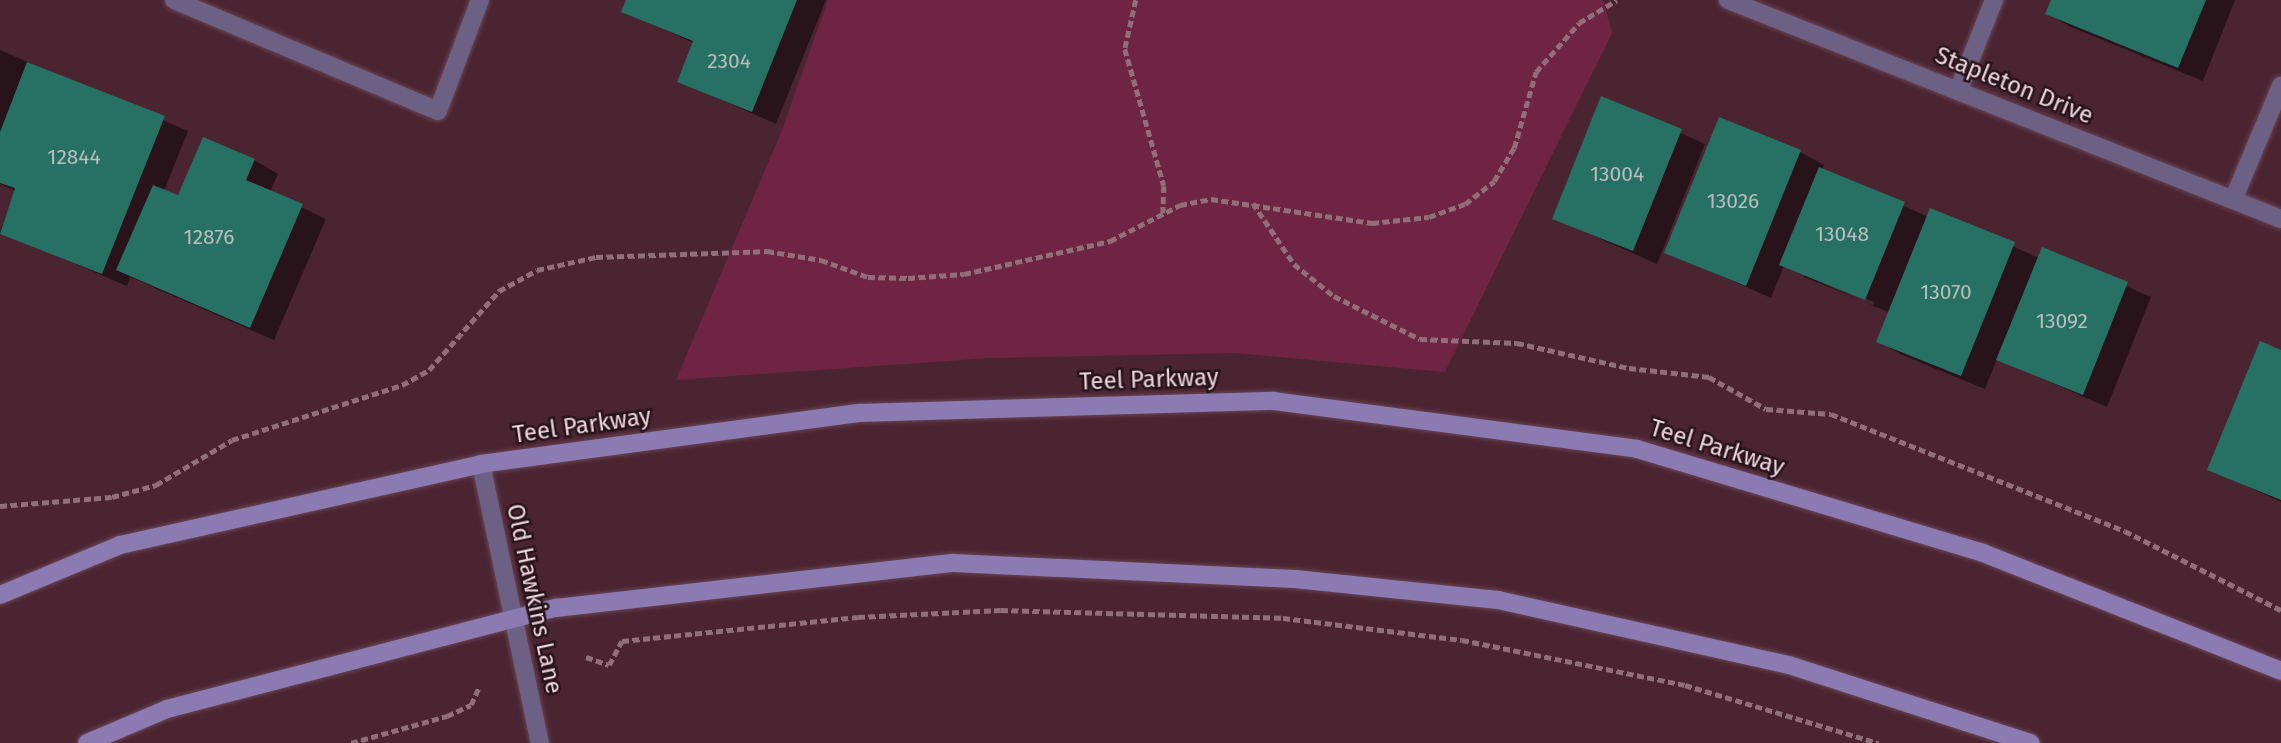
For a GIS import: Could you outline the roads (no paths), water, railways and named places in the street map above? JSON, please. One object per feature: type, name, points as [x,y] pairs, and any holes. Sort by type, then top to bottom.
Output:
[{"type":"main road","name":"Teel Parkway","points":[[0,595],[120,545],[481,464],[859,413],[1274,401],[1637,449],[1983,553],[2281,671]]},
{"type":"main road","points":[[87,743],[167,709],[556,608],[953,563],[1295,579],[1498,600],[1789,666],[2031,743]]},
{"type":"street","points":[[174,0],[438,111],[480,0]]},
{"type":"street","name":"Stapleton Drive","points":[[1728,0],[2281,219]]},
{"type":"street","points":[[1958,91],[1994,0]]},
{"type":"street","points":[[2233,200],[2281,86]]},
{"type":"street","name":"Old Hawkins Lane","points":[[481,464],[540,743]]}]
